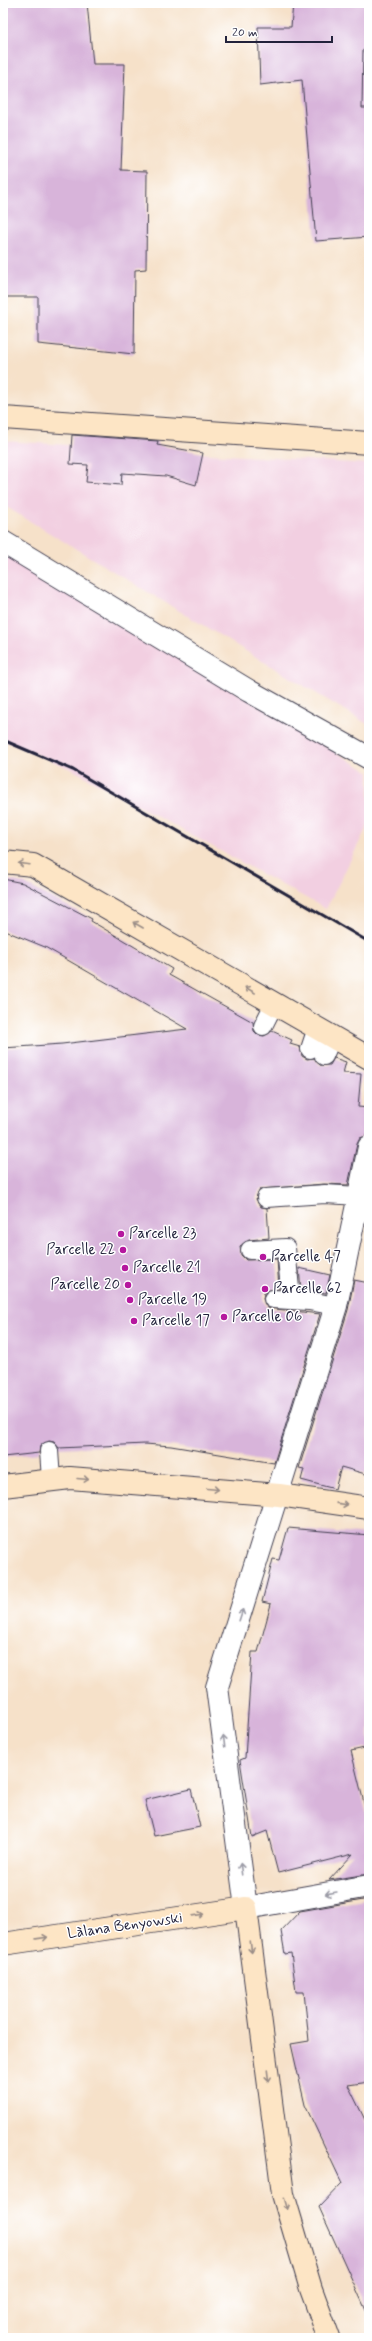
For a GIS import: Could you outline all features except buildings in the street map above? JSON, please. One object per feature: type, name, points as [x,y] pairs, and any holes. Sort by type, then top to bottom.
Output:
[{"type":"street","points":[[3,418],[369,443]]},
{"type":"street","points":[[3,542],[249,691],[369,758]]},
{"type":"street","points":[[3,862],[33,865],[274,1004],[321,1043],[369,1058]]},
{"type":"street","points":[[329,2338],[311,2289],[283,2194],[217,1687],[279,1495],[336,1306],[369,1147]]},
{"type":"street","points":[[3,1486],[51,1479],[70,1478],[279,1495],[369,1508]]},
{"type":"street","points":[[246,1908],[369,1886]]},
{"type":"street","name":"Làlana Benyowski","points":[[3,1944],[246,1908]]},
{"type":"lane","points":[[263,1026],[274,1004]]},
{"type":"lane","points":[[266,1198],[325,1194],[360,1196]]},
{"type":"lane","points":[[250,1250],[286,1248],[291,1299]]},
{"type":"lane","points":[[273,1299],[324,1302],[336,1306]]},
{"type":"lane","points":[[49,1451],[51,1479]]},
{"type":"shaded area","points":[[3,441],[369,464],[369,725],[3,505]]},
{"type":"shaded area","points":[[3,551],[369,772],[369,823],[326,909],[73,770],[3,740]]},
{"type":"railway","points":[[3,740],[73,770],[369,942]]},
{"type":"place","name":"Parcelle 23","points":[[121,1234]]},
{"type":"place","name":"Parcelle 22","points":[[123,1250]]},
{"type":"place","name":"Parcelle 47","points":[[263,1257]]},
{"type":"place","name":"Parcelle 21","points":[[125,1268]]},
{"type":"place","name":"Parcelle 20","points":[[128,1285]]},
{"type":"place","name":"Parcelle 62","points":[[265,1289]]},
{"type":"place","name":"Parcelle 19","points":[[130,1300]]},
{"type":"place","name":"Parcelle 06","points":[[224,1317]]},
{"type":"place","name":"Parcelle 17","points":[[134,1321]]}]
